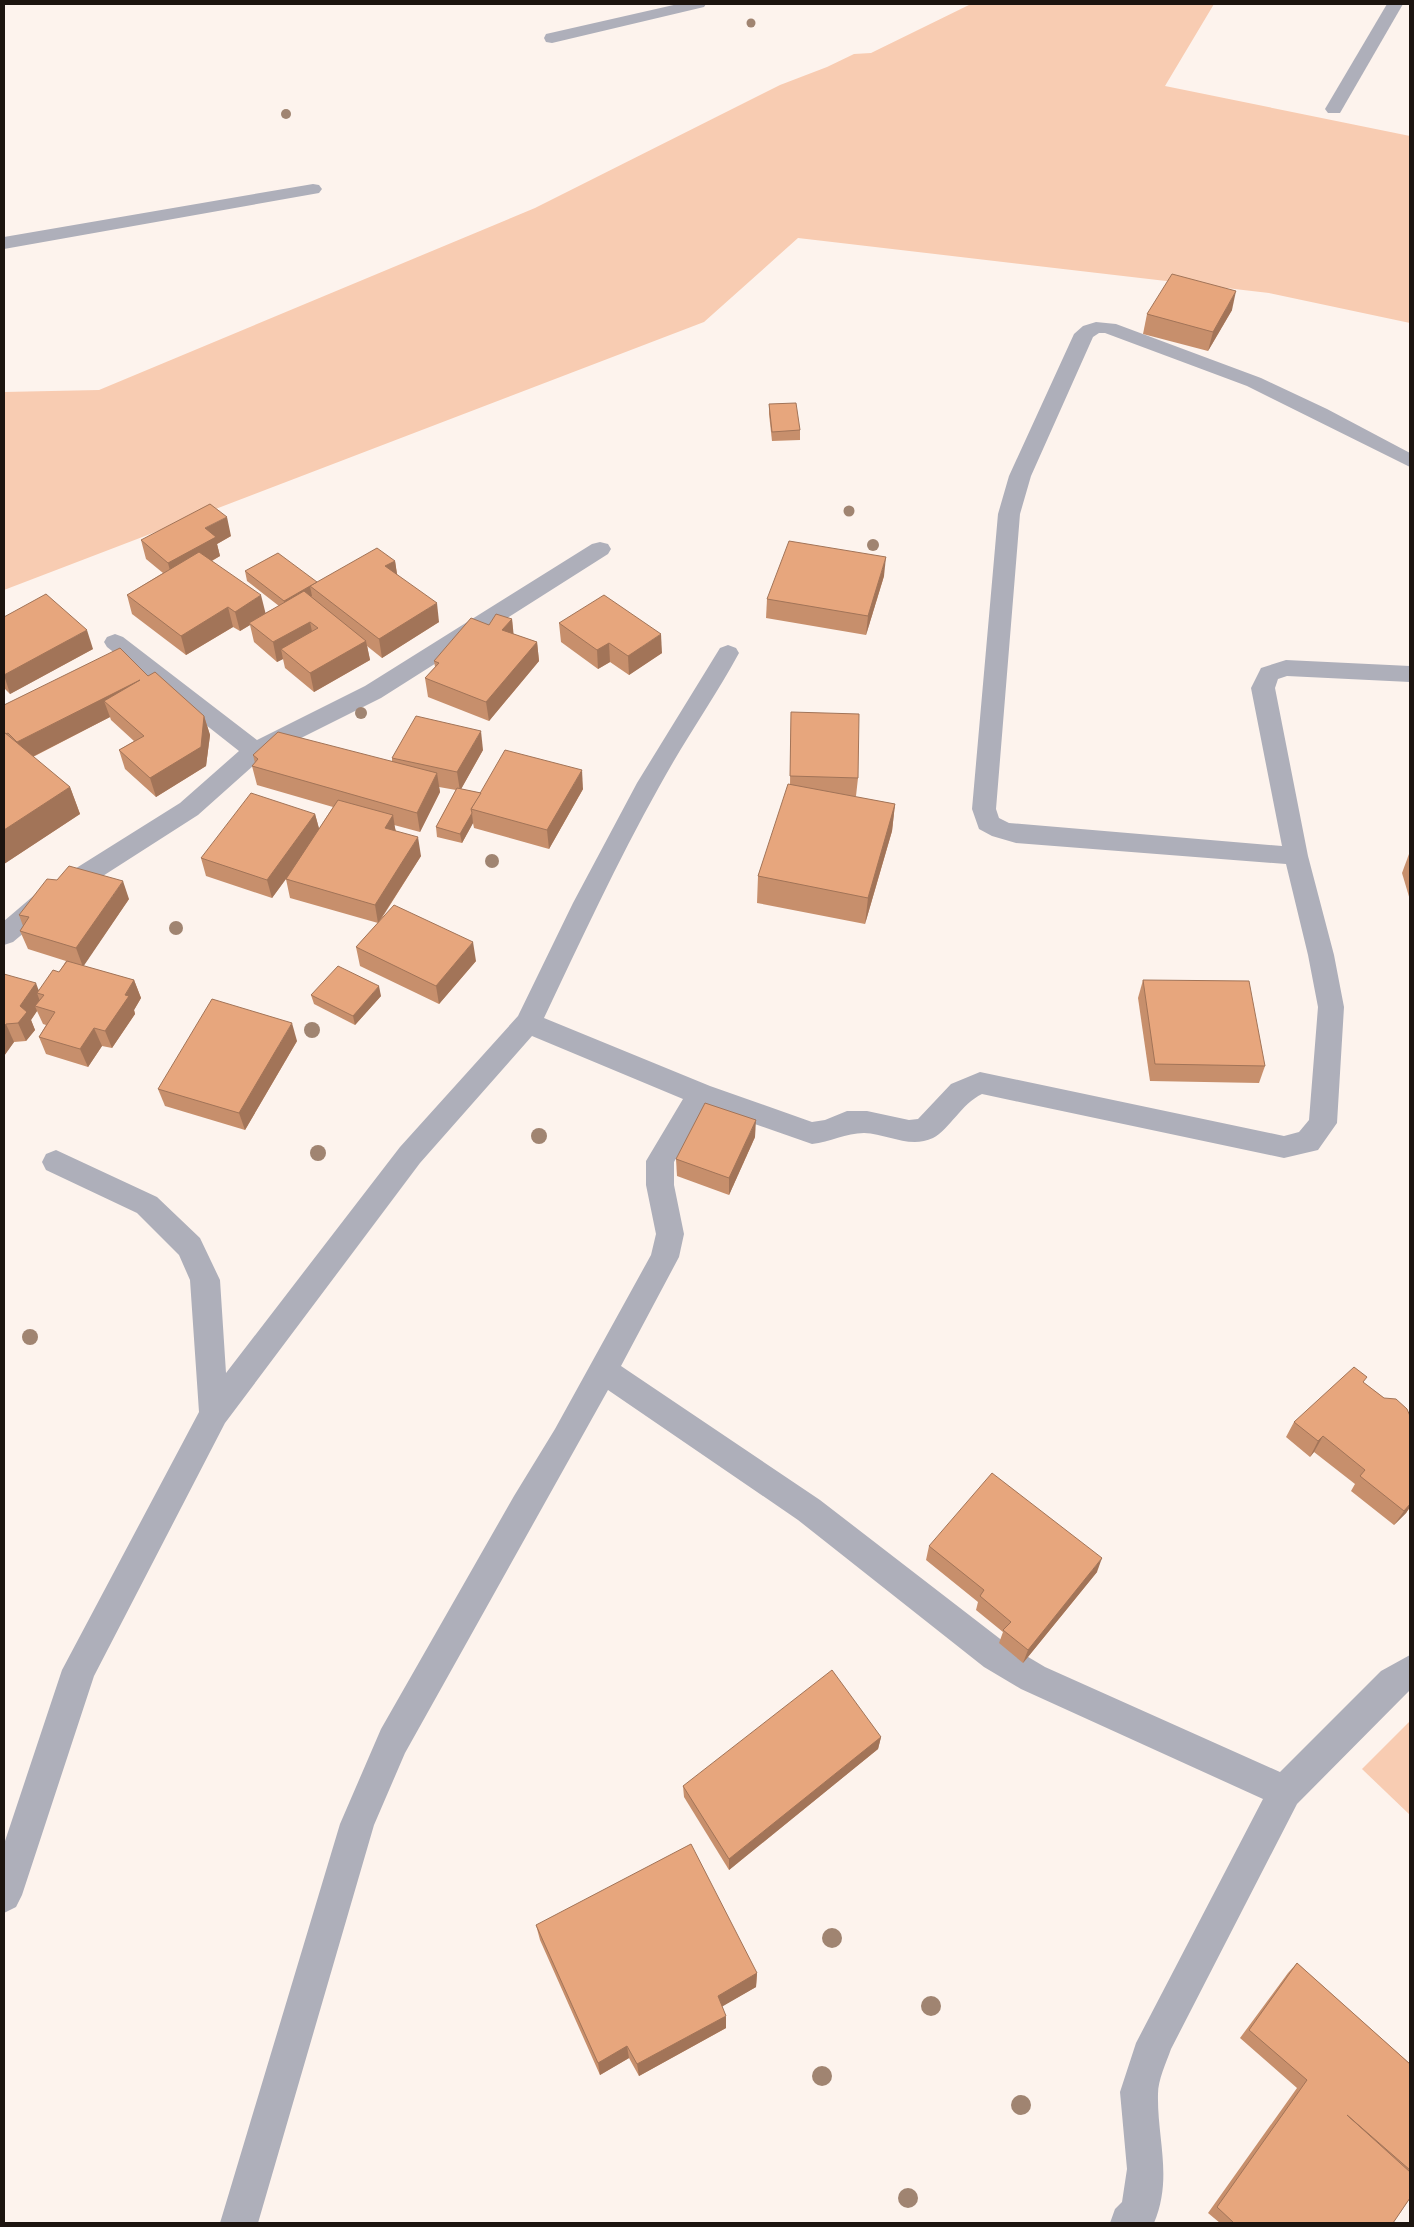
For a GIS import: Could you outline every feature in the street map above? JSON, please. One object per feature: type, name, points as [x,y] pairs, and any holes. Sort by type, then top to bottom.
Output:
[{"type":"street","points":[[552,38],[698,4]]},
{"type":"street","points":[[1334,110],[1395,4]]},
{"type":"street","points":[[4,244],[313,189]]},
{"type":"street","points":[[1296,856],[1016,834],[1001,830],[988,823],[984,809],[1009,514],[1020,476],[1084,334],[1090,328],[1100,326],[1254,382],[1320,413],[1410,461]]},
{"type":"street","points":[[4,935],[47,899],[188,808],[255,751],[373,692],[600,549]]},
{"type":"street","points":[[116,642],[255,751]]},
{"type":"street","points":[[4,1895],[79,1670],[214,1413],[410,1155],[528,1022],[586,903],[649,782],[704,696],[728,653]]},
{"type":"street","points":[[528,1022],[700,1094],[812,1133],[829,1131],[848,1122],[867,1122],[909,1131],[925,1129],[961,1092],[980,1083],[1284,1147],[1308,1142],[1323,1123],[1331,1007],[1296,856],[1263,688],[1269,674],[1286,668],[1410,674]]},
{"type":"street","points":[[239,2223],[357,1824],[393,1740],[525,1506],[566,1439],[665,1256],[670,1234],[660,1185],[660,1161],[700,1094]]},
{"type":"street","points":[[56,1162],[147,1205],[190,1247],[205,1280],[214,1413]]},
{"type":"street","points":[[603,1370],[809,1510],[996,1656],[1033,1678],[1284,1792]]},
{"type":"street","points":[[1129,2223],[1140,2210],[1146,2170],[1139,2092],[1154,2043],[1284,1792],[1393,1682],[1410,1670]]},
{"type":"shaded area","points":[[971,4],[1214,4],[1165,86],[1410,136],[1410,323],[1269,293],[798,238],[704,322],[4,590],[4,392],[99,390],[535,208],[780,85],[827,67],[854,54],[871,53]]},
{"type":"shaded area","points":[[1410,1721],[1410,1815],[1362,1769]]},
{"type":"building","points":[[1172,274],[1236,291],[1213,332],[1147,314]]},
{"type":"building","points":[[796,403],[800,430],[772,432],[769,404]]},
{"type":"building","points":[[210,504],[227,517],[205,528],[216,537],[168,563],[141,540]]},
{"type":"building","points":[[789,541],[886,557],[868,616],[767,599]]},
{"type":"building","points":[[377,548],[395,561],[385,566],[437,603],[379,639],[310,586]]},
{"type":"building","points":[[199,552],[261,595],[235,612],[228,607],[181,636],[127,595]]},
{"type":"building","points":[[278,553],[317,582],[284,601],[245,571]]},
{"type":"building","points":[[304,591],[366,641],[310,673],[281,649],[318,628],[310,622],[273,642],[249,623]]},
{"type":"building","points":[[46,594],[87,630],[4,675],[4,617]]},
{"type":"building","points":[[604,595],[661,634],[628,656],[609,643],[597,650],[559,623]]},
{"type":"building","points":[[496,614],[512,619],[502,630],[537,642],[486,702],[425,678],[439,663],[434,661],[471,618],[489,625]]},
{"type":"building","points":[[120,648],[148,676],[155,672],[204,716],[201,747],[150,778],[119,750],[144,736],[104,701],[140,680],[17,742],[8,733],[4,732],[4,705]]},
{"type":"building","points":[[791,712],[859,714],[858,778],[790,776]]},
{"type":"building","points":[[416,716],[481,731],[457,772],[392,758]]},
{"type":"building","points":[[4,732],[70,787],[4,830]]},
{"type":"building","points":[[278,732],[437,773],[417,813],[252,766],[258,759],[253,755]]},
{"type":"building","points":[[505,750],[582,770],[547,830],[471,809]]},
{"type":"building","points":[[788,784],[895,804],[868,898],[758,876]]},
{"type":"building","points":[[457,788],[481,793],[471,809],[472,813],[460,834],[436,827]]},
{"type":"building","points":[[251,793],[315,814],[267,880],[201,858]]},
{"type":"building","points":[[338,800],[393,815],[385,828],[418,837],[375,905],[286,879]]},
{"type":"building","points":[[69,866],[123,881],[76,948],[20,931],[29,917],[19,915],[47,879],[57,880]]},
{"type":"building","points":[[394,905],[473,942],[436,986],[356,947]]},
{"type":"building","points":[[67,961],[134,980],[125,995],[129,996],[105,1031],[94,1028],[80,1049],[39,1037],[55,1012],[35,1006],[44,995],[37,993],[53,970],[59,972]]},
{"type":"building","points":[[338,966],[379,986],[353,1016],[311,995]]},
{"type":"building","points":[[4,974],[36,983],[20,1006],[27,1012],[18,1023],[6,1024],[4,1027]]},
{"type":"building","points":[[1143,980],[1249,981],[1265,1066],[1155,1064]]},
{"type":"building","points":[[212,999],[292,1023],[239,1113],[158,1089]]},
{"type":"building","points":[[705,1103],[756,1120],[729,1178],[676,1159]]},
{"type":"building","points":[[1354,1367],[1367,1377],[1363,1382],[1384,1398],[1396,1399],[1407,1409],[1410,1416],[1410,1504],[1404,1511],[1360,1476],[1365,1470],[1323,1436],[1318,1441],[1294,1422]]},
{"type":"building","points":[[992,1473],[1102,1558],[1028,1650],[1003,1630],[1011,1622],[980,1596],[984,1590],[929,1546]]},
{"type":"building","points":[[832,1670],[881,1737],[729,1859],[683,1786]]},
{"type":"building","points":[[691,1844],[757,1973],[718,1996],[726,2016],[637,2064],[627,2046],[598,2063],[536,1925]]},
{"type":"building","points":[[1297,1963],[1410,2064],[1410,2170],[1347,2115],[1410,2172],[1410,2198],[1393,2223],[1234,2223],[1217,2207],[1307,2080],[1249,2030]]}]
